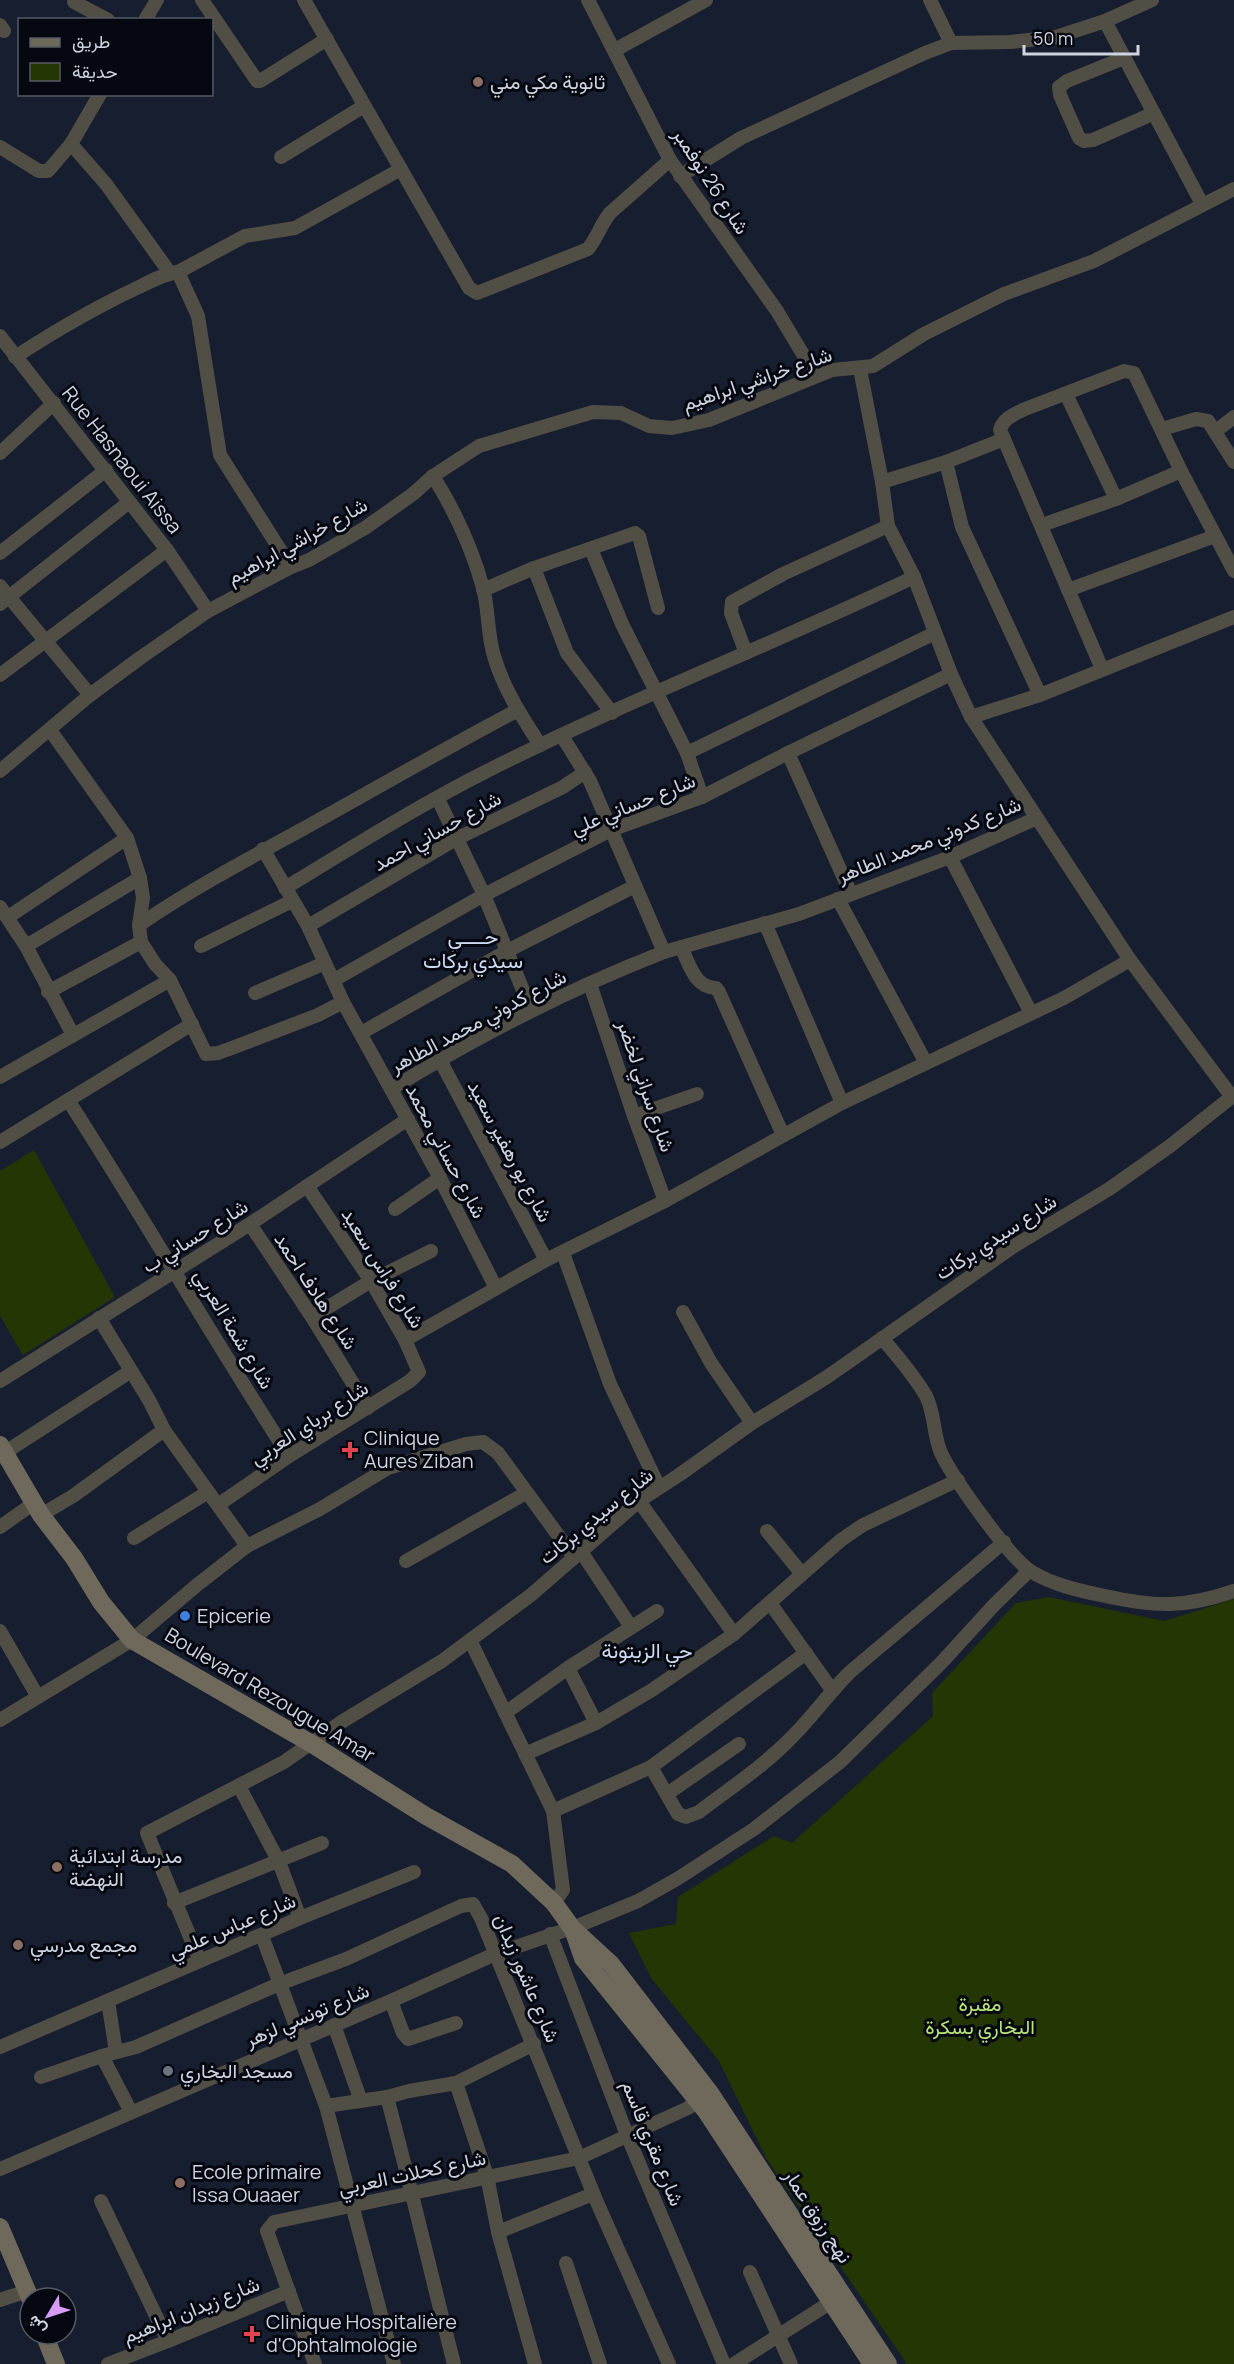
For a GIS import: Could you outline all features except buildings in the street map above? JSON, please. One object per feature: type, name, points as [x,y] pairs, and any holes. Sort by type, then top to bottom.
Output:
[{"type":"main road","name":"Boulevard Rezougue Amar","points":[[1,1448],[38,1509],[74,1558],[101,1602],[132,1640],[312,1744],[426,1816],[512,1864],[554,1903],[583,1958],[594,1973],[704,2097]]},
{"type":"main road","name":"Boulevard Rezougue Amar","points":[[568,1929],[611,1964],[704,2097]]},
{"type":"main road","name":"نهج رزوق عمار","points":[[704,2097],[837,2298],[888,2364]]},
{"type":"main road","points":[[0,2227],[25,2286]]},
{"type":"main road","name":"نهج رزوق عمار","points":[[837,2298],[872,2364]]},
{"type":"main road","points":[[49,2346],[56,2364]]},
{"type":"street","points":[[146,18],[157,0]]},
{"type":"street","points":[[202,0],[257,81],[327,39]]},
{"type":"street","points":[[304,0],[469,288],[477,293],[588,249],[610,213],[670,160]]},
{"type":"street","name":"شارع 26 نوفمبر","points":[[588,0],[670,160],[777,311],[816,376]]},
{"type":"street","points":[[615,50],[706,0]]},
{"type":"street","points":[[930,0],[951,44]]},
{"type":"street","points":[[680,176],[741,138],[914,58],[951,44],[1010,42],[1056,37],[1105,21],[1152,0]]},
{"type":"street","points":[[74,2],[104,18]]},
{"type":"street","points":[[1105,21],[1152,114],[1202,204]]},
{"type":"street","points":[[1124,58],[1067,81],[1059,87],[1060,95],[1079,138],[1084,141],[1093,140],[1152,114]]},
{"type":"street","points":[[0,147],[39,171],[48,171],[71,144],[99,96]]},
{"type":"street","points":[[281,157],[364,106]]},
{"type":"street","points":[[71,144],[106,184],[174,272],[198,316],[220,455],[291,567]]},
{"type":"street","points":[[6,348],[55,330],[126,292],[174,272],[245,236],[295,228],[401,169]]},
{"type":"street","name":"شارع خراشي ابراهيم","points":[[0,771],[90,695],[208,611],[291,567],[309,560],[365,528],[413,494],[433,476],[479,446],[593,412],[613,412],[649,426],[672,428],[710,420],[832,370],[860,369],[881,363],[924,334],[1004,294],[1095,261],[1234,189]]},
{"type":"street","name":"Rue Hasnaoui Aissa","points":[[6,348],[54,403],[106,470],[128,503],[167,550],[208,611]]},
{"type":"street","name":"شارع كدوني محمد الطاهر","points":[[391,1089],[531,1010],[664,952],[800,914],[950,857],[1036,818],[972,717],[951,674],[914,577],[888,526],[882,482],[860,369]]},
{"type":"street","points":[[1102,669],[1000,430],[1001,425],[1010,417],[1025,409],[1129,371],[1138,380],[1181,471],[1234,571]]},
{"type":"street","points":[[1066,394],[1116,499]]},
{"type":"street","points":[[0,453],[54,403]]},
{"type":"street","points":[[1216,430],[1234,417]]},
{"type":"street","points":[[1162,429],[1202,419],[1208,421],[1216,430],[1234,462]]},
{"type":"street","points":[[882,482],[946,462],[1004,439]]},
{"type":"street","points":[[946,462],[962,527],[1040,695]]},
{"type":"street","points":[[0,553],[106,470]]},
{"type":"street","points":[[1042,525],[1116,499],[1181,471]]},
{"type":"street","points":[[433,476],[457,517],[483,590],[494,657],[518,710],[540,745]]},
{"type":"street","points":[[90,695],[3,596],[128,503]]},
{"type":"street","points":[[746,653],[731,613],[732,602],[783,574],[888,526]]},
{"type":"street","points":[[483,590],[534,568],[635,533],[638,534],[658,608]]},
{"type":"street","points":[[1068,590],[1215,536]]},
{"type":"street","points":[[591,549],[622,624],[687,753],[702,798]]},
{"type":"street","points":[[0,675],[167,550]]},
{"type":"street","points":[[534,568],[567,653],[612,713]]},
{"type":"street","points":[[285,888],[438,799],[540,745],[824,620],[914,577]]},
{"type":"street","points":[[972,717],[1040,695],[1234,617]]},
{"type":"street","points":[[687,753],[935,633]]},
{"type":"street","name":"شارع حساني علي","points":[[334,981],[484,895],[611,830],[702,798],[788,753],[951,674]]},
{"type":"street","points":[[139,924],[263,849],[518,710]]},
{"type":"street","points":[[50,730],[126,838],[140,878],[143,898],[139,924],[141,942],[154,963],[170,980],[206,1053],[218,1053],[343,1002]]},
{"type":"street","points":[[562,736],[585,772],[664,952]]},
{"type":"street","points":[[788,753],[844,897],[926,1063]]},
{"type":"street","name":"شارع حساني احمد","points":[[308,926],[456,839],[563,787],[585,772]]},
{"type":"street","points":[[438,799],[484,895],[531,1010]]},
{"type":"street","points":[[1036,818],[1130,960],[1233,1096]]},
{"type":"street","points":[[73,1035],[48,992],[26,946],[4,912],[126,838]]},
{"type":"street","name":"شارع حساني محمد","points":[[263,849],[308,926],[343,1002],[440,1178],[496,1288]]},
{"type":"street","points":[[950,857],[1031,1013]]},
{"type":"street","points":[[26,946],[140,878]]},
{"type":"street","points":[[361,1033],[507,951],[635,886]]},
{"type":"street","points":[[201,946],[292,901]]},
{"type":"street","points":[[765,923],[842,1103]]},
{"type":"street","points":[[48,992],[141,942]]},
{"type":"street","points":[[681,947],[697,981],[704,987],[716,988],[719,992],[783,1135]]},
{"type":"street","points":[[405,1340],[546,1260],[666,1201],[842,1103],[1064,998],[1130,960]]},
{"type":"street","points":[[255,993],[325,963]]},
{"type":"street","points":[[0,1077],[170,980]]},
{"type":"street","name":"شارع سراني لخضر","points":[[590,984],[634,1116],[666,1201]]},
{"type":"street","points":[[0,1142],[192,1024]]},
{"type":"street","name":"شارع بو رهفير سعيد","points":[[440,1060],[546,1260]]},
{"type":"street","points":[[634,1116],[697,1094]]},
{"type":"street","name":"شارع سيدي بركات","points":[[200,1961],[174,1903],[147,1833],[239,1786],[312,1744],[343,1721],[442,1661],[531,1595],[639,1501],[752,1423],[827,1377],[1014,1246],[1108,1189],[1170,1146],[1233,1096]]},
{"type":"street","name":"شارع شمة العربي","points":[[68,1100],[176,1271],[245,1388],[290,1456]]},
{"type":"street","name":"شارع حساني ب","points":[[0,1381],[250,1224],[408,1119]]},
{"type":"street","points":[[395,1209],[440,1178]]},
{"type":"street","name":"شارع فراس سعيد","points":[[307,1186],[371,1281],[405,1340],[419,1372]]},
{"type":"street","name":"شارع هادف احمد","points":[[250,1224],[312,1317],[368,1408]]},
{"type":"street","points":[[312,1317],[371,1281],[431,1251]]},
{"type":"street","points":[[562,1253],[610,1384],[659,1487]]},
{"type":"street","points":[[683,1312],[711,1363],[752,1423]]},
{"type":"street","points":[[99,1318],[164,1430],[247,1546]]},
{"type":"street","points":[[882,1338],[927,1399],[941,1453],[958,1480],[1004,1542],[1029,1571],[1045,1580],[1095,1594],[1158,1605],[1205,1601],[1234,1591]]},
{"type":"street","points":[[1,1448],[131,1371]]},
{"type":"street","name":"شارع برباي العربي","points":[[218,1505],[290,1456],[410,1381],[419,1372]]},
{"type":"street","points":[[0,1527],[73,1496],[164,1430]]},
{"type":"street","points":[[0,1720],[132,1640],[247,1546],[320,1509],[388,1468],[466,1444],[483,1442],[498,1453],[521,1482],[526,1493],[577,1554],[631,1627]]},
{"type":"street","points":[[525,1754],[596,1723],[652,1690],[734,1634],[841,1540],[863,1525],[958,1480]]},
{"type":"street","points":[[134,1538],[208,1492]]},
{"type":"street","points":[[406,1561],[526,1493]]},
{"type":"street","points":[[639,1501],[734,1634]]},
{"type":"street","points":[[767,1531],[802,1574]]},
{"type":"street","points":[[651,1767],[681,1816],[686,1817],[699,1812],[776,1752],[813,1715],[832,1690],[889,1637],[1004,1542]]},
{"type":"street","name":"شارع تونسي لزهر","points":[[0,2169],[300,2038],[391,2001],[495,1953],[568,1929],[638,1902],[754,1829],[840,1762],[1029,1571]]},
{"type":"street","points":[[770,1603],[832,1690]]},
{"type":"street","points":[[505,1713],[568,1668],[657,1611]]},
{"type":"street","points":[[0,1631],[38,1697]]},
{"type":"street","points":[[470,1640],[553,1811],[563,1890],[554,1903]]},
{"type":"street","points":[[553,1811],[651,1767],[806,1653]]},
{"type":"street","points":[[568,1668],[596,1723]]},
{"type":"street","points":[[667,1794],[740,1744]]},
{"type":"street","points":[[239,1786],[279,1862],[300,1918]]},
{"type":"street","points":[[174,1903],[322,1843]]},
{"type":"street","name":"شارع عباس علمي","points":[[0,2047],[300,1918],[414,1872]]},
{"type":"street","name":"شارع عاشور زيدان","points":[[41,2077],[136,2047],[279,1984],[346,1959],[469,1903],[475,1906],[534,2044],[593,2194],[669,2364]]},
{"type":"street","name":"شارع مقري قاسم","points":[[550,1934],[627,2135],[724,2364]]},
{"type":"street","points":[[262,1936],[326,2106],[394,2364]]},
{"type":"street","points":[[108,2001],[116,2052]]},
{"type":"street","points":[[391,2001],[403,2033],[408,2039],[456,2023]]},
{"type":"street","points":[[334,2025],[361,2101]]},
{"type":"street","points":[[326,2106],[456,2083],[534,2044]]},
{"type":"street","points":[[102,2056],[131,2112]]},
{"type":"street","points":[[456,2083],[486,2176],[498,2232],[535,2364]]},
{"type":"street","points":[[387,2097],[413,2193],[424,2248],[454,2364]]},
{"type":"street","name":"شارع كحلات العربي","points":[[315,2364],[267,2231],[269,2226],[353,2205],[579,2158],[704,2097]]},
{"type":"street","points":[[498,2232],[593,2194]]},
{"type":"street","points":[[101,2200],[168,2341]]},
{"type":"street","points":[[566,2263],[600,2364]]},
{"type":"street","points":[[750,2272],[791,2364]]},
{"type":"street","name":"شارع زيدان ابراهيم","points":[[108,2364],[289,2291]]},
{"type":"street","points":[[0,2300],[18,2297]]},
{"type":"street","points":[[734,2364],[837,2298]]},
{"type":"green space","points":[[34,1150],[115,1297],[23,1355],[0,1316],[0,1171]]},
{"type":"green space","name":"مقبرة البخاري بسكرة","points":[[1049,1597],[1164,1621],[1234,1599],[1234,2364],[907,2364],[766,2158],[719,2061],[651,1978],[629,1933],[676,1924],[678,1897],[774,1836],[792,1843],[933,1716],[932,1693],[1016,1603]]},
{"type":"place","name":"ثانوية مكي مني","points":[[478,82]]},
{"type":"place","name":"Clinique Aures Ziban","points":[[350,1450]]},
{"type":"place","name":"Epicerie","points":[[185,1616]]},
{"type":"place","name":"مدرسة ابتدائية النهضة","points":[[57,1867]]},
{"type":"place","name":"مجمع مدرسي","points":[[18,1945]]},
{"type":"place","name":"مسجد البخاري","points":[[168,2071]]},
{"type":"place","name":"Ecole primaire Issa Ouaaer","points":[[180,2183]]},
{"type":"place","name":"Clinique Hospitalière d'Ophtalmologie","points":[[252,2334]]},
{"type":"district","name":"حــــي سيدي بركات","points":[[473,949]]},
{"type":"district","name":"حي الزيتونة","points":[[647,1651]]}]
